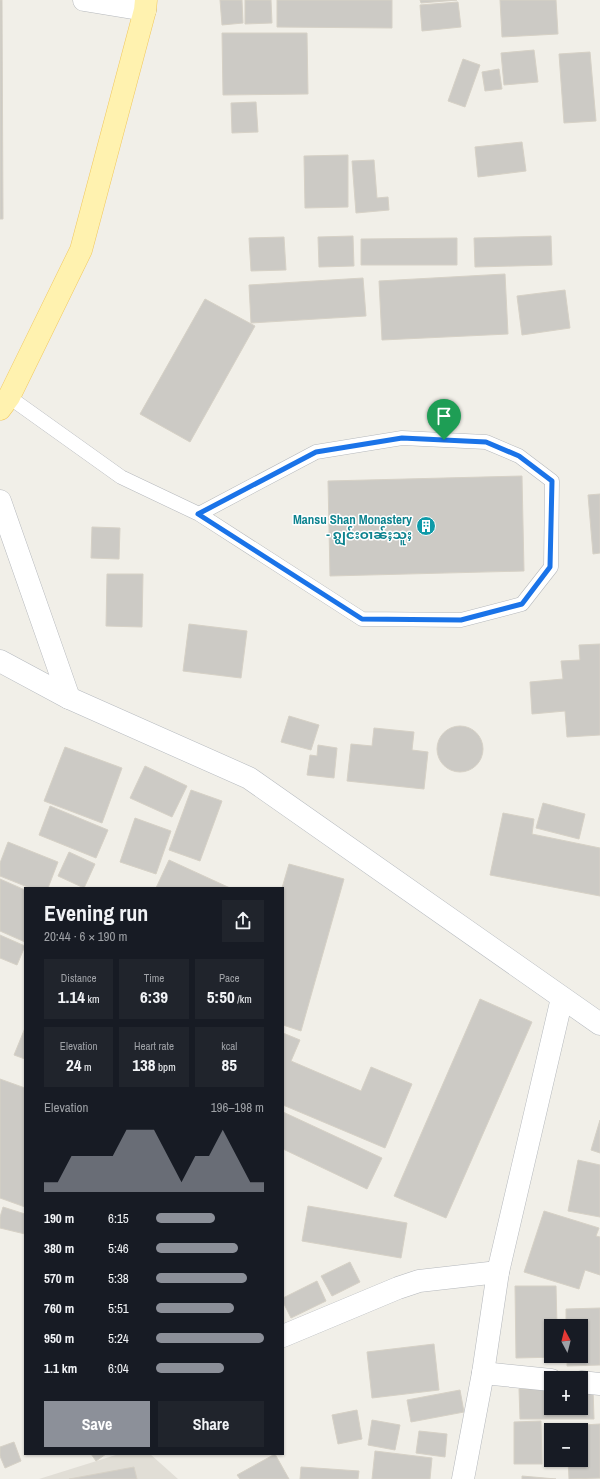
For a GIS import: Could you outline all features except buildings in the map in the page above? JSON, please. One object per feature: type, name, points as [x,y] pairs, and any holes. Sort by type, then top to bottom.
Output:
[{"type":"main road","points":[[5,403],[81,250],[145,5]]},
{"type":"street","points":[[84,0],[145,5]]},
{"type":"street","points":[[0,501],[69,698]]},
{"type":"street","points":[[0,661],[69,698],[248,778],[600,1024]]},
{"type":"street","points":[[463,1479],[483,1373],[498,1272],[562,998]]},
{"type":"street","points":[[284,1336],[419,1280],[498,1272]]},
{"type":"street","points":[[483,1373],[544,1379]]},
{"type":"street","points":[[588,1383],[600,1384]]},
{"type":"lane","points":[[5,403],[121,477],[198,514],[362,619],[461,620],[522,604],[550,567],[552,481],[519,456],[486,442],[402,438],[316,452],[198,514]]},
{"type":"shaded area","points":[[116,1455],[151,1455],[178,1479],[39,1479]]},
{"type":"place","name":"Mansu Shan Monastery - ၵျွင်းဝၢၼ်ႈသူႈ","points":[[426,526]]},
{"type":"route","points":[[402,438],[444,440],[486,442],[519,456],[552,481],[550,567],[522,604],[461,620],[362,619],[198,514],[316,452],[402,438]]}]
